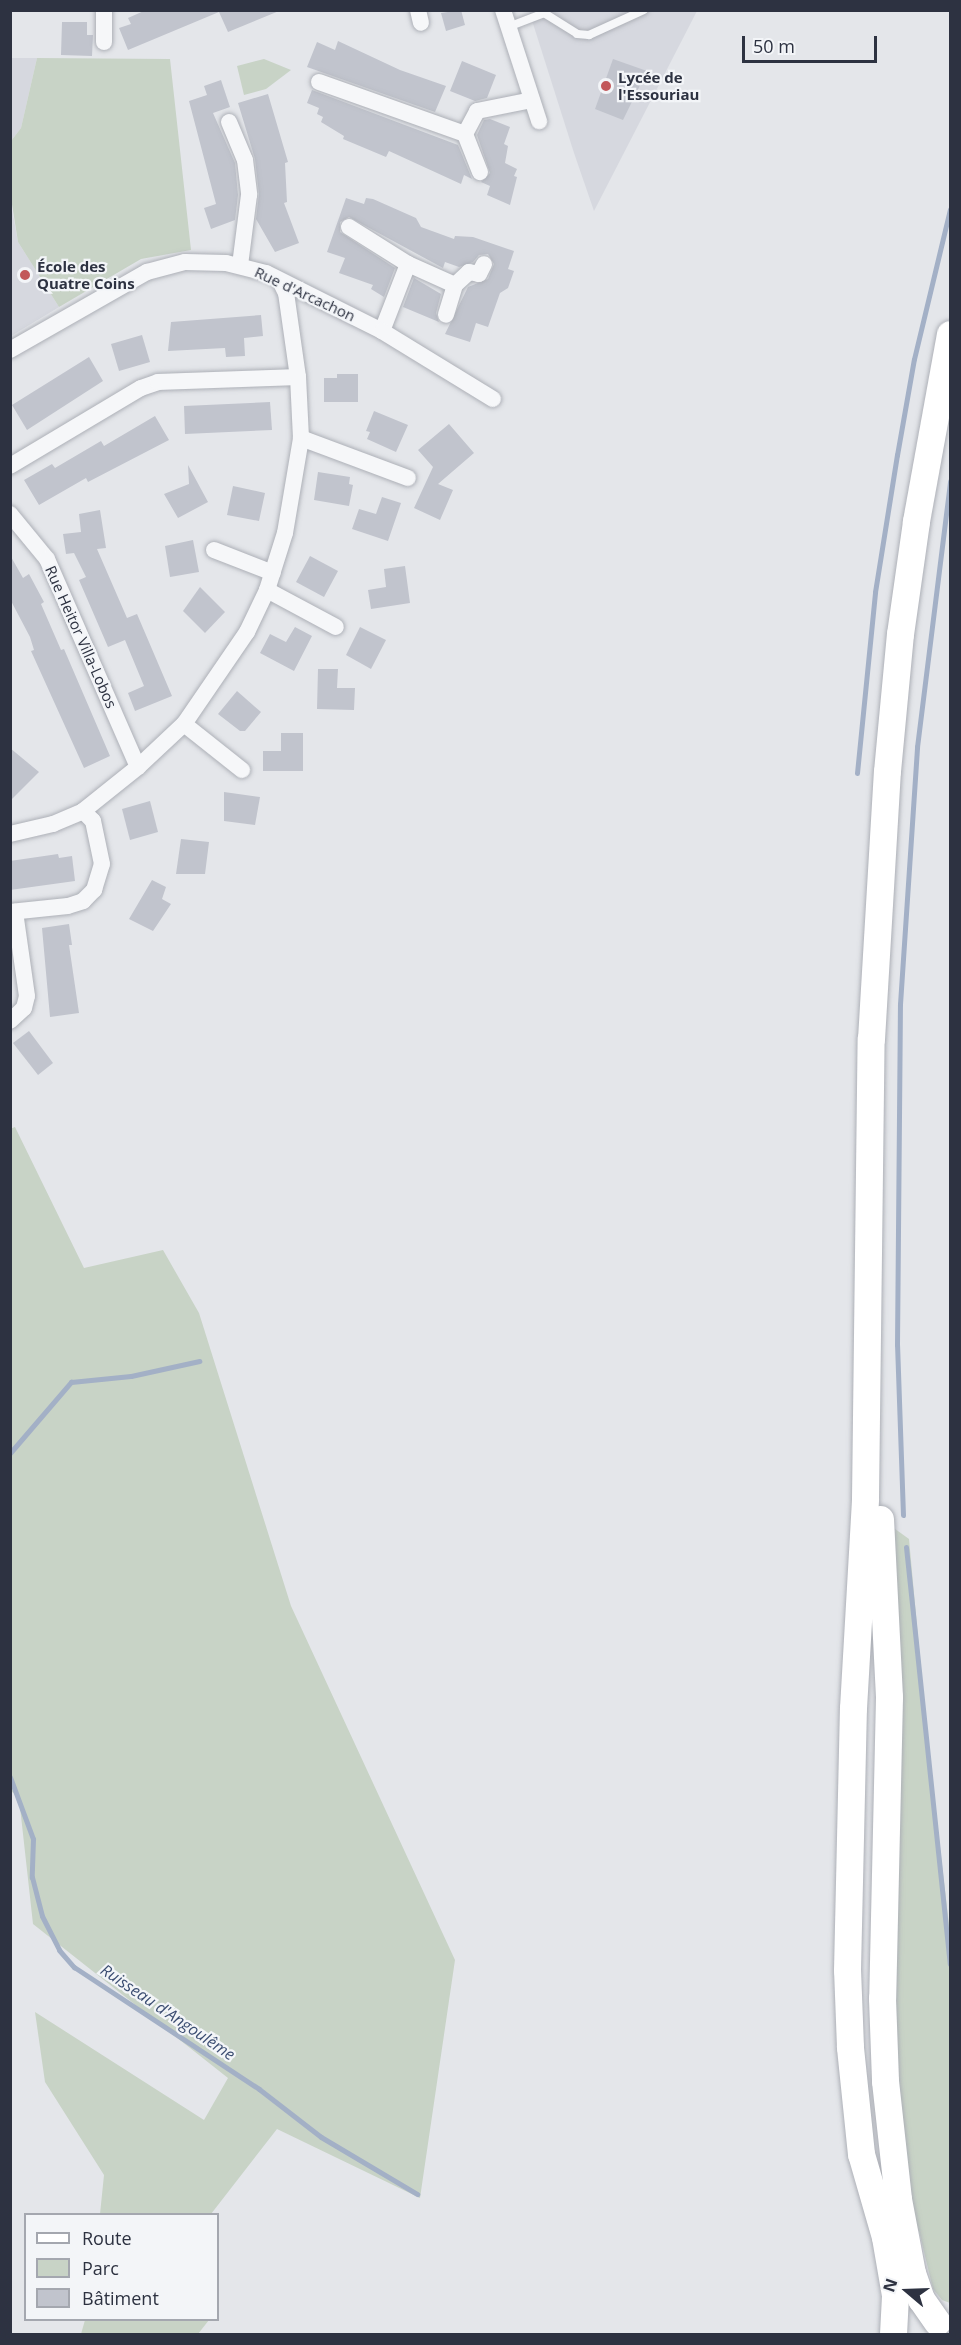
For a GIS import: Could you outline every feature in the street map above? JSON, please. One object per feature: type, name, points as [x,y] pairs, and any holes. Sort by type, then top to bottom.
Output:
[{"type":"main road","points":[[944,2324],[921,2322],[895,2334],[896,2295],[885,2238],[861,2154],[847,1970],[867,1363],[871,1050],[887,771],[914,533],[951,334]]},
{"type":"main road","points":[[867,1363],[888,1674],[882,1998],[885,2081],[898,2199],[912,2273],[921,2299],[944,2324]]},
{"type":"street","points":[[104,10],[104,42]]},
{"type":"street","points":[[506,19],[539,121]]},
{"type":"street","points":[[319,82],[465,135],[480,172]]},
{"type":"street","points":[[465,135],[477,111],[532,100]]},
{"type":"street","points":[[229,122],[244,160],[249,195],[240,265]]},
{"type":"street","points":[[349,227],[408,264],[455,285]]},
{"type":"street","name":"Rue d'Arcachon","points":[[10,350],[147,272],[185,262],[240,265],[382,331],[493,399]]},
{"type":"street","points":[[382,331],[408,264]]},
{"type":"street","points":[[446,315],[455,285],[469,272],[479,274],[484,264]]},
{"type":"street","points":[[10,834],[53,824],[83,811],[138,767],[184,724],[230,662],[267,590],[285,532],[301,438],[298,377],[286,294],[281,283]]},
{"type":"street","points":[[10,466],[141,388],[158,382],[298,377]]},
{"type":"street","points":[[301,438],[408,478]]},
{"type":"street","name":"Rue Heitor Villa-Lobos","points":[[10,514],[46,560],[138,767]]},
{"type":"street","points":[[214,550],[273,573]]},
{"type":"street","points":[[267,590],[336,627]]},
{"type":"street","points":[[184,724],[242,770]]},
{"type":"street","points":[[10,1021],[24,1008],[27,996],[13,912],[68,906],[83,901],[94,890],[100,877],[101,854],[93,821],[83,811]]},
{"type":"lane","points":[[506,19],[543,12],[577,34],[589,35],[644,10]]},
{"type":"shaded area","name":"Lycée de l'Essouriau","points":[[529,11],[697,11],[594,211],[574,153]]},
{"type":"shaded area","points":[[11,58],[37,58],[21,128],[11,141]]},
{"type":"shaded area","name":"École des Quatre Coins","points":[[10,198],[18,242],[59,307],[11,336]]},
{"type":"green space","points":[[37,58],[170,59],[191,250],[141,259],[59,307],[18,242],[11,198],[11,141],[21,128]]},
{"type":"green space","points":[[264,59],[291,70],[266,89],[244,95],[237,66]]},
{"type":"green space","points":[[15,1127],[84,1268],[163,1250],[199,1313],[291,1606],[455,1960],[420,2198],[277,2129],[212,2213],[100,2213],[104,2175],[45,2082],[35,2012],[204,2120],[228,2078],[33,1924],[19,1798],[10,1790],[10,1129]]},
{"type":"green space","points":[[891,1526],[909,1539],[928,1745],[950,1933],[950,2303],[942,2300],[933,2289],[919,2231],[915,2227],[894,2040]]},
{"type":"green space","points":[[85,2321],[208,2321],[198,2334],[81,2334]]},
{"type":"building","points":[[146,10],[279,11],[228,32],[219,12],[128,50],[119,28],[131,24],[128,18]]},
{"type":"building","points":[[461,10],[465,25],[446,31],[441,13]]},
{"type":"building","points":[[62,22],[87,22],[87,35],[93,35],[92,56],[61,55]]},
{"type":"building","points":[[338,41],[400,70],[446,86],[435,112],[307,67],[317,42],[335,50]]},
{"type":"building","points":[[613,59],[647,71],[623,120],[595,109]]},
{"type":"building","points":[[462,61],[496,75],[487,98],[475,101],[450,91]]},
{"type":"building","points":[[221,80],[230,107],[213,113],[235,163],[238,195],[235,220],[211,229],[204,208],[216,204],[189,101],[207,95],[204,86]]},
{"type":"building","points":[[312,90],[458,145],[472,179],[464,175],[461,184],[389,151],[386,157],[343,139],[344,136],[321,122],[323,117],[317,114],[319,108],[307,103]]},
{"type":"building","points":[[268,94],[288,162],[285,163],[287,202],[284,203],[299,243],[275,252],[256,219],[259,194],[255,159],[238,103]]},
{"type":"building","points":[[490,119],[510,127],[504,144],[508,146],[505,163],[517,169],[514,176],[517,177],[510,205],[487,195],[490,186],[481,182],[490,173],[477,135],[484,120]]},
{"type":"building","points":[[346,198],[364,204],[366,198],[373,199],[416,218],[421,227],[454,239],[455,236],[473,237],[514,251],[508,269],[514,271],[508,288],[500,293],[488,327],[476,323],[470,342],[445,334],[468,287],[488,279],[494,264],[488,254],[479,255],[473,262],[459,267],[445,262],[443,268],[349,217],[340,222],[340,232],[395,268],[384,297],[371,289],[373,285],[339,273],[345,258],[327,252]]},
{"type":"building","points":[[414,278],[441,294],[436,313],[439,322],[403,307]]},
{"type":"building","points":[[261,315],[263,336],[244,338],[245,356],[226,357],[225,348],[168,351],[171,322]]},
{"type":"building","points":[[142,335],[150,362],[119,371],[111,344]]},
{"type":"building","points":[[89,357],[103,381],[27,430],[12,405]]},
{"type":"building","points":[[337,374],[358,374],[358,402],[324,402],[324,378],[337,378]]},
{"type":"building","points":[[270,402],[272,430],[185,434],[184,406]]},
{"type":"building","points":[[374,411],[408,425],[396,452],[367,439],[370,432],[366,431]]},
{"type":"building","points":[[155,416],[169,440],[88,482],[86,478],[39,505],[24,480],[52,464],[55,468],[101,441],[104,446]]},
{"type":"building","points":[[449,424],[474,453],[438,484],[453,490],[440,520],[414,508],[433,467],[418,450]]},
{"type":"building","points":[[188,465],[208,502],[178,518],[164,494],[189,484]]},
{"type":"building","points":[[318,472],[350,477],[349,484],[353,485],[349,506],[314,500]]},
{"type":"building","points":[[233,486],[265,493],[259,521],[227,515]]},
{"type":"building","points":[[382,497],[401,503],[388,541],[352,529],[359,509],[376,514]]},
{"type":"building","points":[[100,510],[106,548],[97,549],[127,618],[137,614],[172,696],[135,711],[128,693],[144,686],[125,640],[108,647],[79,580],[86,577],[74,553],[66,554],[63,534],[81,532],[79,514]]},
{"type":"building","points":[[193,540],[199,572],[170,577],[165,546]]},
{"type":"building","points":[[10,555],[23,578],[29,574],[44,602],[41,604],[61,650],[64,649],[110,756],[84,768],[31,651],[34,650],[30,637],[10,599]]},
{"type":"building","points":[[310,556],[338,571],[324,597],[296,582]]},
{"type":"building","points":[[405,566],[410,603],[371,609],[368,590],[386,587],[384,569]]},
{"type":"building","points":[[200,587],[225,612],[205,633],[183,611]]},
{"type":"building","points":[[295,627],[312,636],[294,671],[260,653],[270,634],[286,642]]},
{"type":"building","points":[[360,627],[386,640],[371,669],[346,655]]},
{"type":"building","points":[[318,669],[338,669],[337,688],[355,688],[354,710],[317,709]]},
{"type":"building","points":[[237,691],[261,712],[245,731],[240,731],[218,714]]},
{"type":"building","points":[[281,733],[303,733],[303,771],[263,771],[263,751],[281,751]]},
{"type":"building","points":[[10,748],[39,772],[10,801]]},
{"type":"building","points":[[224,792],[260,797],[255,825],[224,821]]},
{"type":"building","points":[[150,801],[158,832],[130,840],[122,809]]},
{"type":"building","points":[[181,839],[209,842],[205,874],[176,874]]},
{"type":"building","points":[[58,854],[59,858],[72,856],[75,881],[10,890],[10,861]]},
{"type":"building","points":[[152,880],[166,887],[162,899],[171,904],[153,931],[129,919]]},
{"type":"building","points":[[69,924],[72,945],[69,945],[79,1013],[50,1017],[42,928]]},
{"type":"building","points":[[29,1031],[53,1063],[38,1075],[13,1043]]},
{"type":"waterway","points":[[857,773],[875,592],[897,455],[914,359],[950,209]]},
{"type":"waterway","points":[[903,1515],[897,1345],[900,1004],[917,747],[950,481]]},
{"type":"waterway","points":[[10,1453],[71,1382],[131,1376],[199,1361]]},
{"type":"waterway","points":[[906,1547],[950,1964]]},
{"type":"waterway","name":"Ruisseau d'Angoulême","points":[[10,1777],[33,1839],[32,1877],[42,1916],[59,1950],[74,1967],[259,2089],[321,2137],[417,2194]]},
{"type":"place","name":"Lycée de l'Essouriau","points":[[606,86]]},
{"type":"place","name":"École des Quatre Coins","points":[[25,275]]}]
